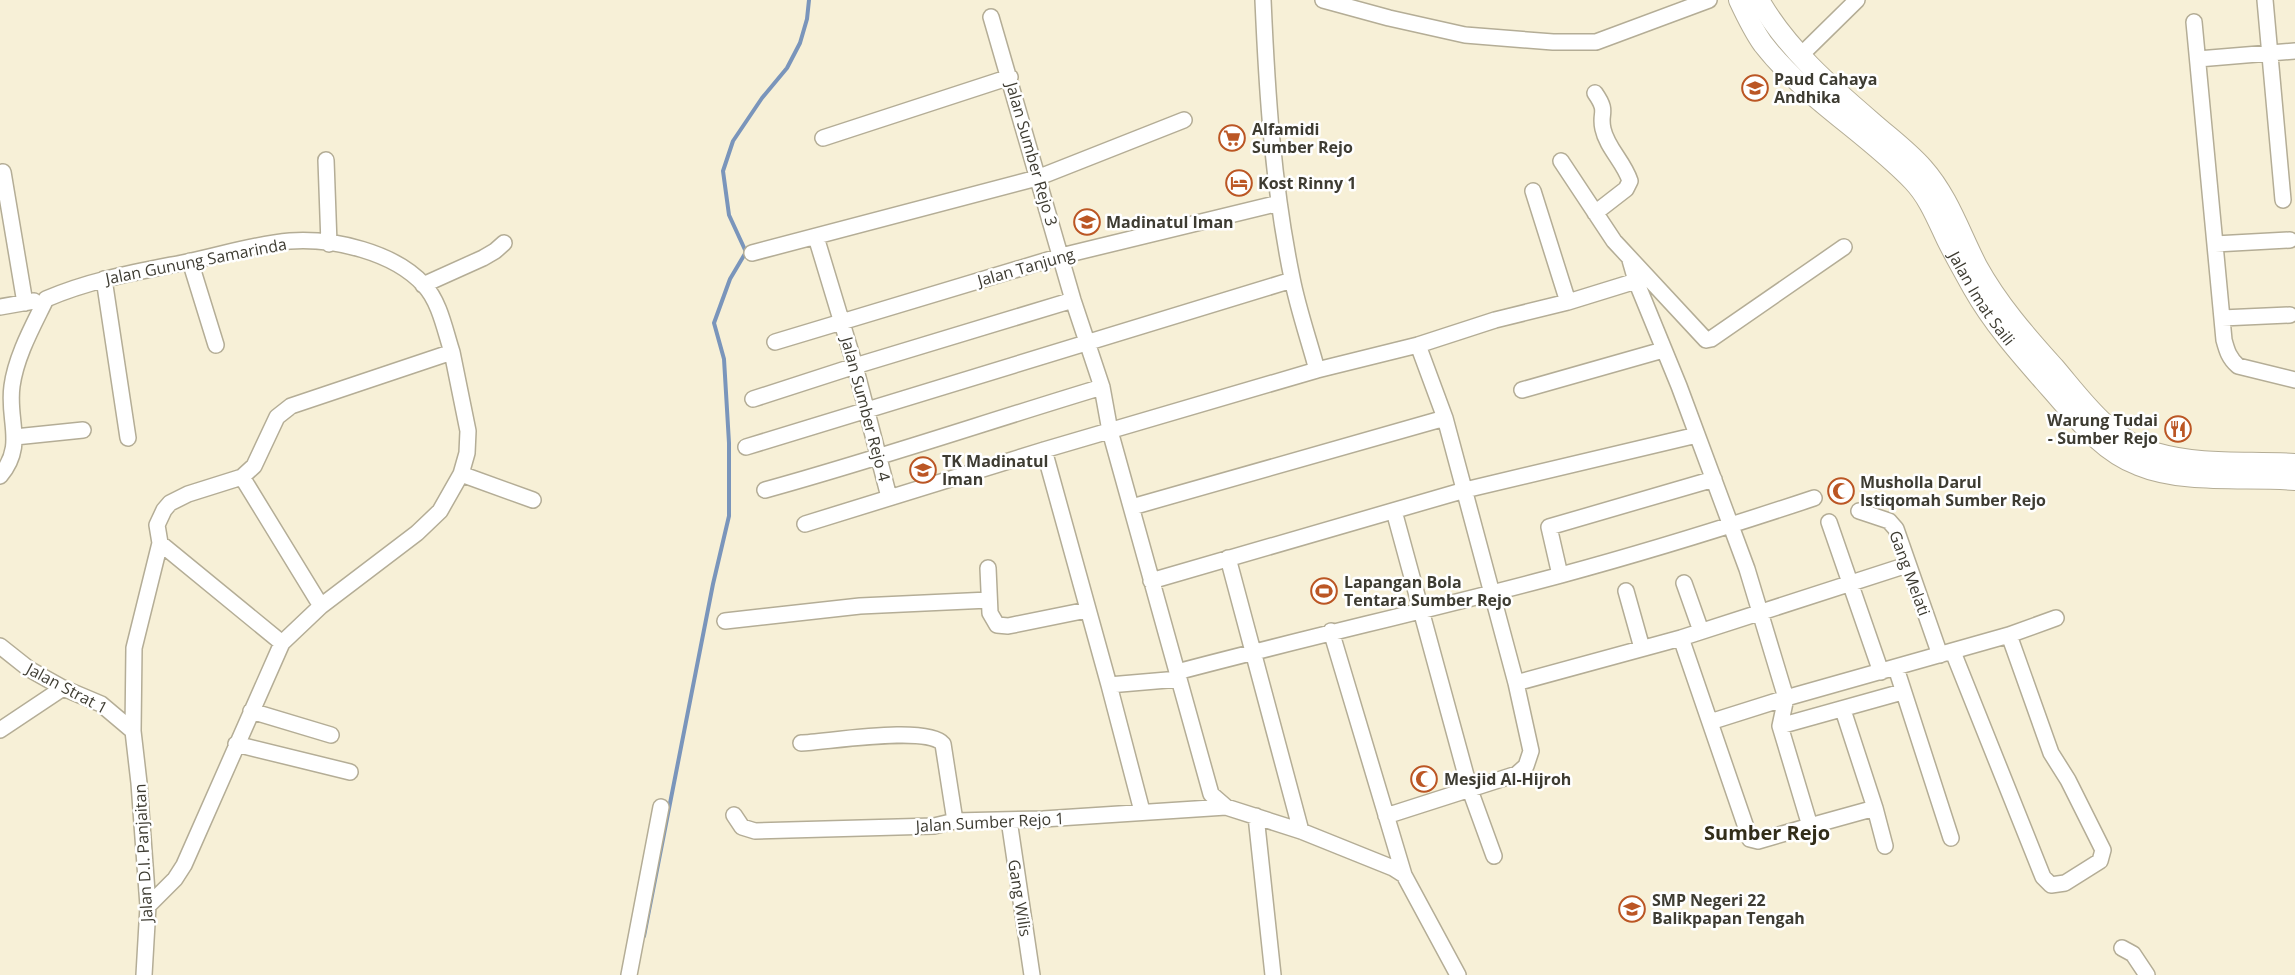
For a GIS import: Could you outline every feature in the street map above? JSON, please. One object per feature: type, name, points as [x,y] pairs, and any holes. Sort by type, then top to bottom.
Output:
[{"type":"main road","name":"Jalan Imat Saili","points":[[1739,0],[1756,34],[1778,60],[1818,99],[1914,182],[1958,245],[1978,267],[2030,342],[2099,420],[2129,443],[2153,453],[2180,460],[2295,464]]},
{"type":"main road","name":"Jalan Imat Saili","points":[[1759,0],[1775,24],[1833,89],[1922,166],[1944,197],[1958,245],[1981,302],[2008,339],[2085,427],[2121,457],[2138,465],[2185,475],[2295,480]]},
{"type":"street","points":[[1263,0],[1270,121],[1279,203],[1292,280],[1317,370]]},
{"type":"street","points":[[1323,0],[1465,35],[1553,42],[1596,42],[1709,0]]},
{"type":"street","points":[[1801,55],[1857,0]]},
{"type":"street","points":[[2265,0],[2283,200]]},
{"type":"street","name":"Jalan Sumber Rejo 3","points":[[991,16],[1073,300],[1102,387],[1110,431]]},
{"type":"street","points":[[2194,22],[2224,340],[2231,361],[2238,366],[2295,380]]},
{"type":"street","points":[[2198,59],[2295,51]]},
{"type":"street","points":[[823,138],[1010,77]]},
{"type":"street","points":[[1595,93],[1604,108],[1602,123],[1606,137],[1630,181],[1626,189],[1595,213]]},
{"type":"street","points":[[752,253],[1037,178],[1184,120]]},
{"type":"street","points":[[326,160],[329,244]]},
{"type":"street","points":[[1561,161],[1595,213],[1630,260],[1703,338],[1709,340],[1844,247]]},
{"type":"street","points":[[3,172],[25,303]]},
{"type":"street","points":[[1533,191],[1568,302]]},
{"type":"street","name":"Jalan Tanjung","points":[[775,342],[1061,256],[1279,203]]},
{"type":"street","name":"Jalan Sumber Rejo 4","points":[[816,237],[855,366],[889,497],[1317,370],[1418,345],[1495,320],[1568,302],[1636,281]]},
{"type":"street","points":[[2215,244],[2290,240]]},
{"type":"street","name":"Jalan Gunung Samarinda","points":[[0,306],[46,299],[73,287],[104,279],[241,249],[289,241],[329,244],[387,258],[410,272],[432,295],[452,352],[468,431],[468,453],[461,474],[440,511],[417,532],[321,606],[282,643]]},
{"type":"street","points":[[423,285],[483,258],[504,243]]},
{"type":"street","points":[[1630,260],[1636,281],[1747,568],[1786,698],[1780,726],[1810,826]]},
{"type":"street","points":[[190,261],[216,345]]},
{"type":"street","points":[[104,279],[128,438]]},
{"type":"street","points":[[746,447],[1292,280]]},
{"type":"street","points":[[0,476],[10,463],[15,437],[12,387],[17,366],[46,299]]},
{"type":"street","points":[[753,399],[1073,300]]},
{"type":"street","points":[[2222,318],[2290,315]]},
{"type":"street","points":[[1386,816],[1517,774],[1528,762],[1530,746],[1516,683],[1465,490],[1444,418],[1418,345]]},
{"type":"street","points":[[1522,390],[1663,350]]},
{"type":"street","points":[[133,731],[134,648],[160,543],[158,525],[164,510],[170,503],[188,494],[242,477],[254,466],[277,417],[291,406],[452,352]]},
{"type":"street","points":[[765,490],[879,458],[959,430],[1102,387]]},
{"type":"street","points":[[1132,507],[1444,418]]},
{"type":"street","points":[[15,437],[83,430]]},
{"type":"street","points":[[1110,431],[1211,794],[1226,807]]},
{"type":"street","points":[[1151,581],[1465,490],[1697,435]]},
{"type":"street","points":[[1044,450],[1142,811]]},
{"type":"street","points":[[461,474],[533,501]]},
{"type":"street","points":[[242,477],[321,606]]},
{"type":"street","points":[[1560,575],[1549,527],[1714,479]]},
{"type":"street","points":[[804,524],[889,497]]},
{"type":"street","points":[[1109,685],[1178,676],[1252,652],[1331,631],[1560,575],[1730,526],[1814,498]]},
{"type":"street","points":[[1394,511],[1470,790],[1494,856]]},
{"type":"street","name":"Gang Melati","points":[[1859,511],[1889,521],[1898,533],[1907,565],[2043,877],[2051,885],[2065,883],[2100,861],[2103,850],[2068,780],[2051,753],[2009,635]]},
{"type":"street","points":[[1829,522],[1881,672]]},
{"type":"street","points":[[148,906],[175,879],[183,865],[282,643],[160,543]]},
{"type":"street","points":[[1228,558],[1300,831]]},
{"type":"street","points":[[1516,683],[1681,638],[1907,565]]},
{"type":"street","points":[[988,568],[990,613],[997,625],[1002,626],[1087,610]]},
{"type":"street","points":[[1684,584],[1701,631]]},
{"type":"street","points":[[1626,591],[1642,648]]},
{"type":"street","points":[[726,621],[860,606],[989,600]]},
{"type":"street","points":[[1710,722],[1786,698],[2009,635],[2056,618]]},
{"type":"street","points":[[1331,631],[1404,875],[1458,975]]},
{"type":"street","points":[[1681,638],[1750,839],[1758,840],[1875,808]]},
{"type":"street","name":"Jalan Strat 1","points":[[0,646],[29,669],[63,688],[101,704],[133,731]]},
{"type":"street","points":[[1896,668],[1951,838]]},
{"type":"street","points":[[0,730],[63,688]]},
{"type":"street","points":[[1780,726],[1902,692]]},
{"type":"street","points":[[1843,710],[1885,846]]},
{"type":"street","points":[[251,711],[332,735]]},
{"type":"street","name":"Jalan D.I. Panjaitan","points":[[133,731],[148,906],[144,975]]},
{"type":"street","points":[[801,743],[902,734],[939,740],[943,744],[955,821]]},
{"type":"street","points":[[236,744],[350,772]]},
{"type":"street","points":[[629,975],[661,807]]},
{"type":"street","name":"Jalan Sumber Rejo 1","points":[[734,815],[742,827],[755,831],[934,826],[955,821],[1226,807],[1300,831],[1393,868],[1404,875]]},
{"type":"street","points":[[1256,816],[1273,975]]},
{"type":"street","name":"Gang Wilis","points":[[1008,820],[1032,975]]},
{"type":"street","points":[[2122,948],[2133,954],[2147,975]]},
{"type":"waterway","points":[[644,936],[713,584],[729,516],[729,443],[724,359],[714,323],[730,279],[746,252],[729,215],[723,171],[733,141],[762,98],[787,68],[800,43],[807,19],[809,0]]},
{"type":"place","name":"Paud Cahaya Andhika","points":[[1755,88]]},
{"type":"place","name":"Alfamidi Sumber Rejo","points":[[1232,138]]},
{"type":"place","name":"Kost Rinny 1","points":[[1239,183]]},
{"type":"place","name":"Madinatul Iman","points":[[1087,222]]},
{"type":"place","name":"Warung Tudai - Sumber Rejo","points":[[2178,429]]},
{"type":"place","name":"TK Madinatul Iman","points":[[923,470]]},
{"type":"place","name":"Musholla Darul Istiqomah Sumber Rejo","points":[[1841,491]]},
{"type":"place","name":"Lapangan Bola Tentara Sumber Rejo","points":[[1324,591]]},
{"type":"place","name":"Mesjid Al-Hijroh","points":[[1424,779]]},
{"type":"place","name":"SMP Negeri 22 Balikpapan Tengah","points":[[1632,909]]},
{"type":"district","name":"Sumber Rejo","points":[[1767,833]]}]
